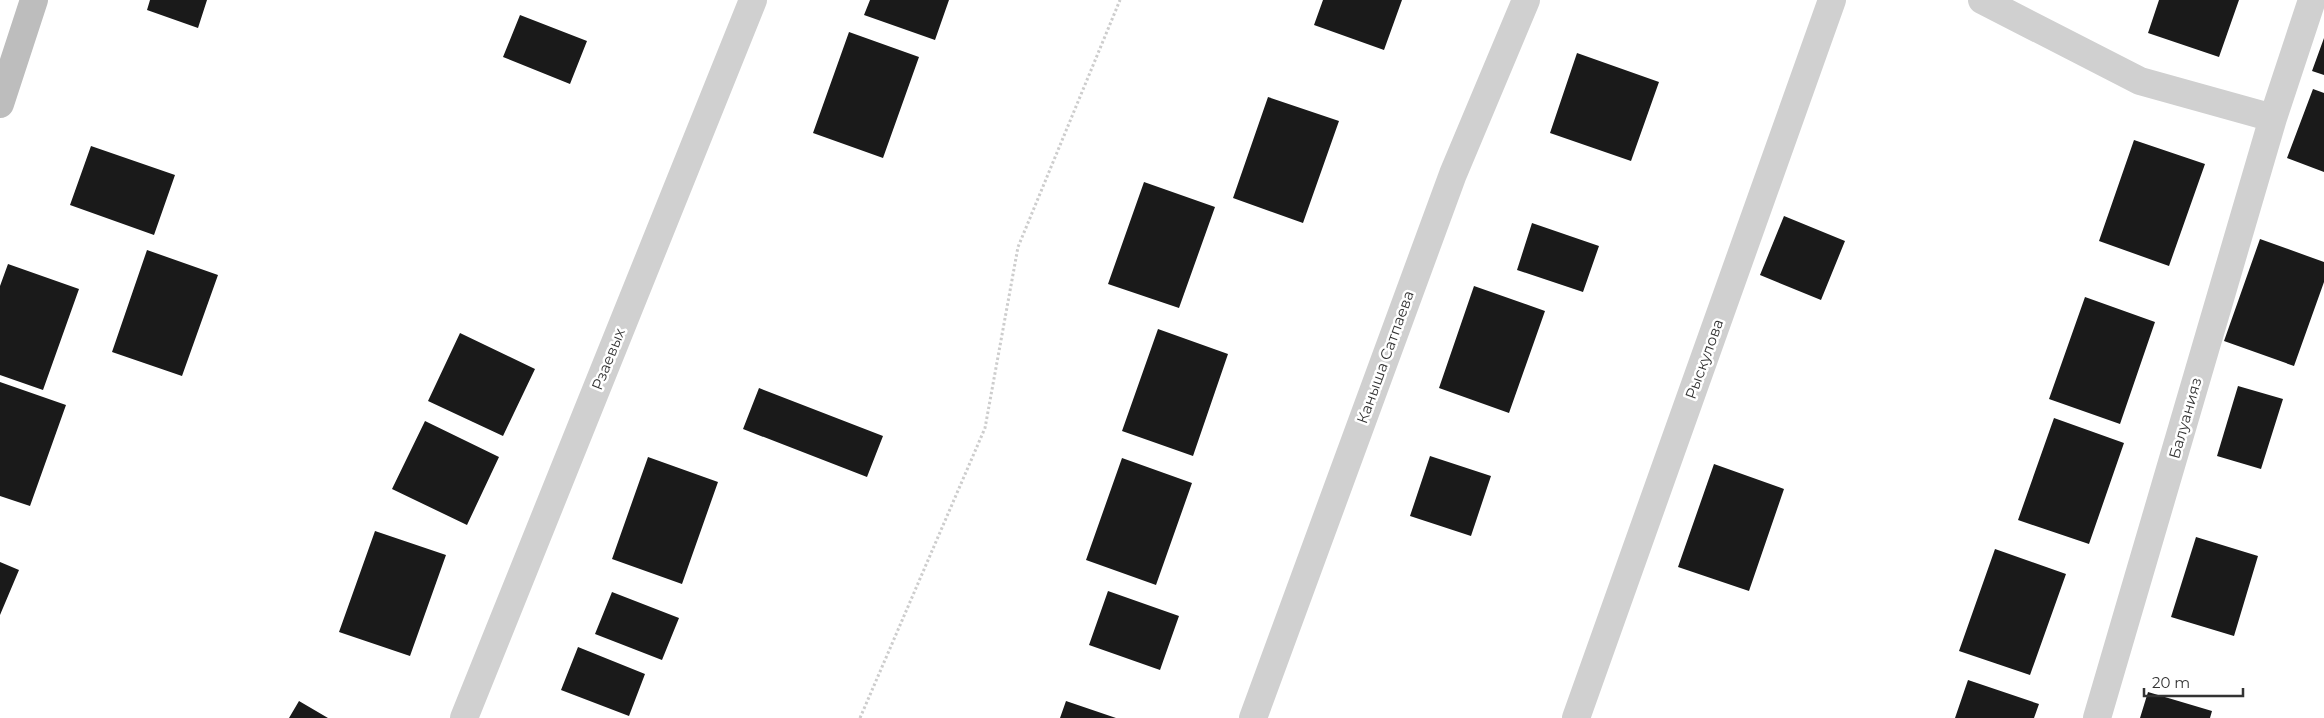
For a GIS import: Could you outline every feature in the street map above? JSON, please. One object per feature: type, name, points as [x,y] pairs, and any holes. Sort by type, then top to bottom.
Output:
[{"type":"street","points":[[0,104],[34,0]]},
{"type":"street","name":"Рзаевых","points":[[464,718],[753,0]]},
{"type":"street","name":"Каныша Сатпаева","points":[[1253,718],[1453,174],[1526,0]]},
{"type":"street","name":"Рыскулова","points":[[1576,718],[1832,0]]},
{"type":"street","points":[[1982,0],[2140,80],[2273,118]]},
{"type":"street","name":"Балуанияз","points":[[2097,718],[2273,118],[2312,0]]},
{"type":"path","points":[[860,718],[985,428],[1018,247],[1120,0]]},
{"type":"building","points":[[150,0],[207,0],[198,28],[147,10]]},
{"type":"building","points":[[870,0],[949,0],[935,40],[864,15]]},
{"type":"building","points":[[1323,0],[1402,0],[1384,50],[1314,25]]},
{"type":"building","points":[[2159,0],[2239,0],[2219,57],[2148,33]]},
{"type":"building","points":[[520,15],[587,41],[570,84],[503,57]]},
{"type":"building","points":[[849,32],[919,57],[883,158],[813,133]]},
{"type":"building","points":[[2324,38],[2324,75],[2312,71]]},
{"type":"building","points":[[1577,53],[1659,82],[1631,161],[1550,133]]},
{"type":"building","points":[[2313,89],[2324,93],[2324,172],[2287,158]]},
{"type":"building","points":[[1268,97],[1339,121],[1303,223],[1233,198]]},
{"type":"building","points":[[2134,140],[2205,164],[2169,266],[2099,241]]},
{"type":"building","points":[[91,146],[175,175],[154,235],[70,205]]},
{"type":"building","points":[[1144,182],[1215,207],[1179,308],[1108,284]]},
{"type":"building","points":[[1784,216],[1845,241],[1821,300],[1760,275]]},
{"type":"building","points":[[1532,223],[1599,246],[1583,292],[1517,270]]},
{"type":"building","points":[[2260,239],[2324,262],[2324,282],[2294,366],[2224,341]]},
{"type":"building","points":[[147,250],[218,275],[182,376],[112,352]]},
{"type":"building","points":[[8,264],[79,289],[43,390],[0,375],[0,286]]},
{"type":"building","points":[[1474,286],[1545,311],[1509,413],[1439,388]]},
{"type":"building","points":[[2085,297],[2155,322],[2120,424],[2049,399]]},
{"type":"building","points":[[1158,329],[1228,354],[1193,456],[1122,431]]},
{"type":"building","points":[[460,333],[535,369],[503,436],[428,401]]},
{"type":"building","points":[[0,382],[66,405],[30,506],[0,496]]},
{"type":"building","points":[[2238,386],[2283,399],[2261,469],[2217,456]]},
{"type":"building","points":[[759,388],[883,436],[867,477],[743,429]]},
{"type":"building","points":[[2054,418],[2124,443],[2089,544],[2018,520]]},
{"type":"building","points":[[425,421],[499,457],[467,525],[392,489]]},
{"type":"building","points":[[1430,456],[1491,476],[1471,536],[1410,516]]},
{"type":"building","points":[[648,457],[718,482],[682,584],[612,559]]},
{"type":"building","points":[[1122,458],[1192,483],[1156,585],[1086,560]]},
{"type":"building","points":[[1714,464],[1784,489],[1749,591],[1678,567]]},
{"type":"building","points":[[375,531],[446,555],[410,656],[339,632]]},
{"type":"building","points":[[2196,537],[2258,556],[2234,636],[2171,617]]},
{"type":"building","points":[[1995,549],[2066,574],[2030,675],[1959,651]]},
{"type":"building","points":[[0,562],[19,570],[0,615]]},
{"type":"building","points":[[1108,591],[1179,616],[1160,670],[1089,645]]},
{"type":"building","points":[[612,592],[679,618],[662,660],[595,634]]},
{"type":"building","points":[[578,647],[645,674],[629,716],[561,690]]},
{"type":"building","points":[[1968,680],[2039,704],[2034,718],[1955,718]]},
{"type":"building","points":[[2148,692],[2212,711],[2210,718],[2140,718]]},
{"type":"building","points":[[299,701],[328,718],[289,718]]},
{"type":"building","points":[[1066,701],[1116,718],[1060,718]]}]
